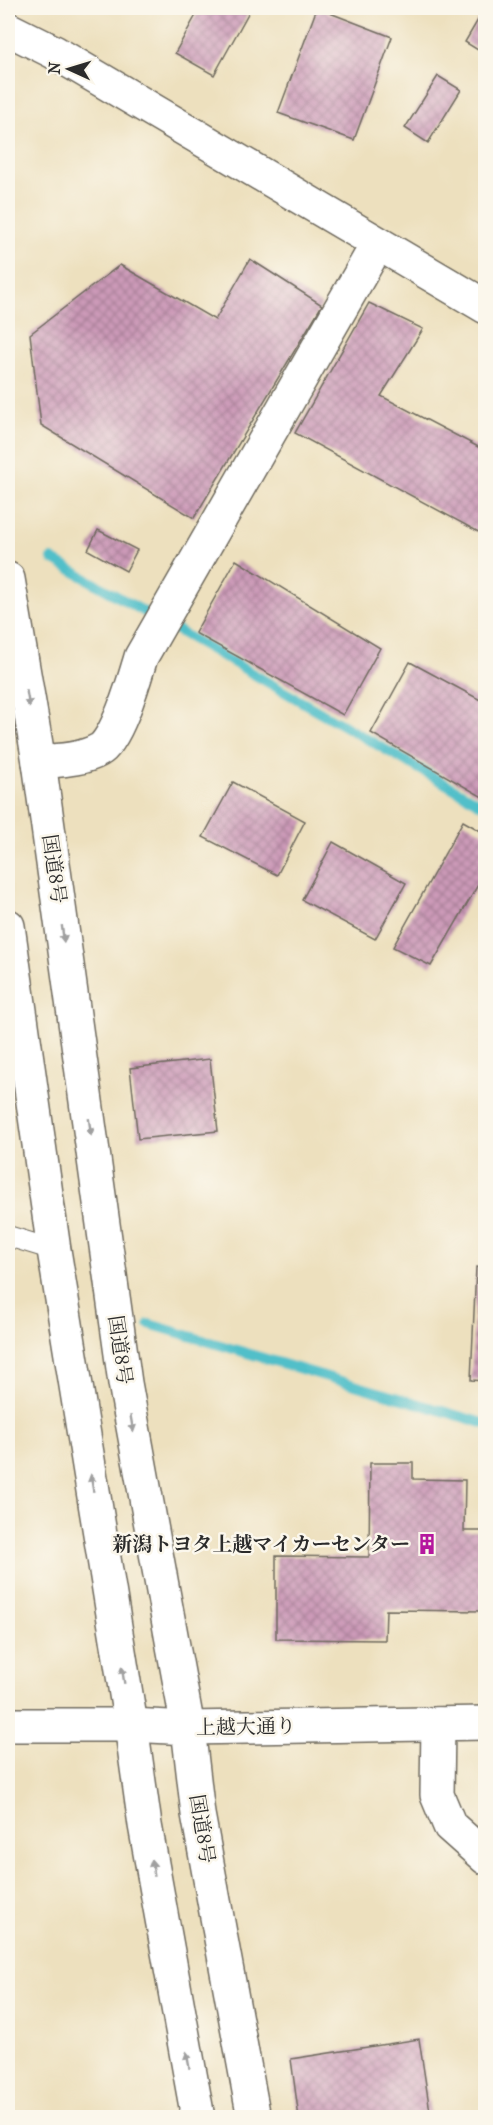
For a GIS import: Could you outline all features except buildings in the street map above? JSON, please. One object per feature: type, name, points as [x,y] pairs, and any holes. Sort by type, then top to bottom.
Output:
[{"type":"main road","points":[[8,29],[54,52],[377,245],[486,307]]},
{"type":"main road","points":[[39,762],[80,758],[102,750],[113,733],[127,702],[141,657],[377,245]]},
{"type":"main road","name":"国道8号","points":[[8,579],[39,762],[124,1383],[188,1728],[198,1814],[255,2118]]},
{"type":"main road","points":[[8,927],[54,1250],[131,1725],[145,1825],[198,2118]]},
{"type":"main road","name":"上越大通り","points":[[8,1725],[131,1725],[188,1728],[486,1723]]},
{"type":"main road","points":[[438,1724],[438,1795],[450,1826],[486,1858]]},
{"type":"lane","points":[[8,1236],[54,1250]]},
{"type":"waterway","points":[[52,559],[486,807]]},
{"type":"waterway","points":[[149,1324],[486,1424]]},
{"type":"place","name":"新潟トヨタ上越マイカーセンター","points":[[427,1544]]}]
